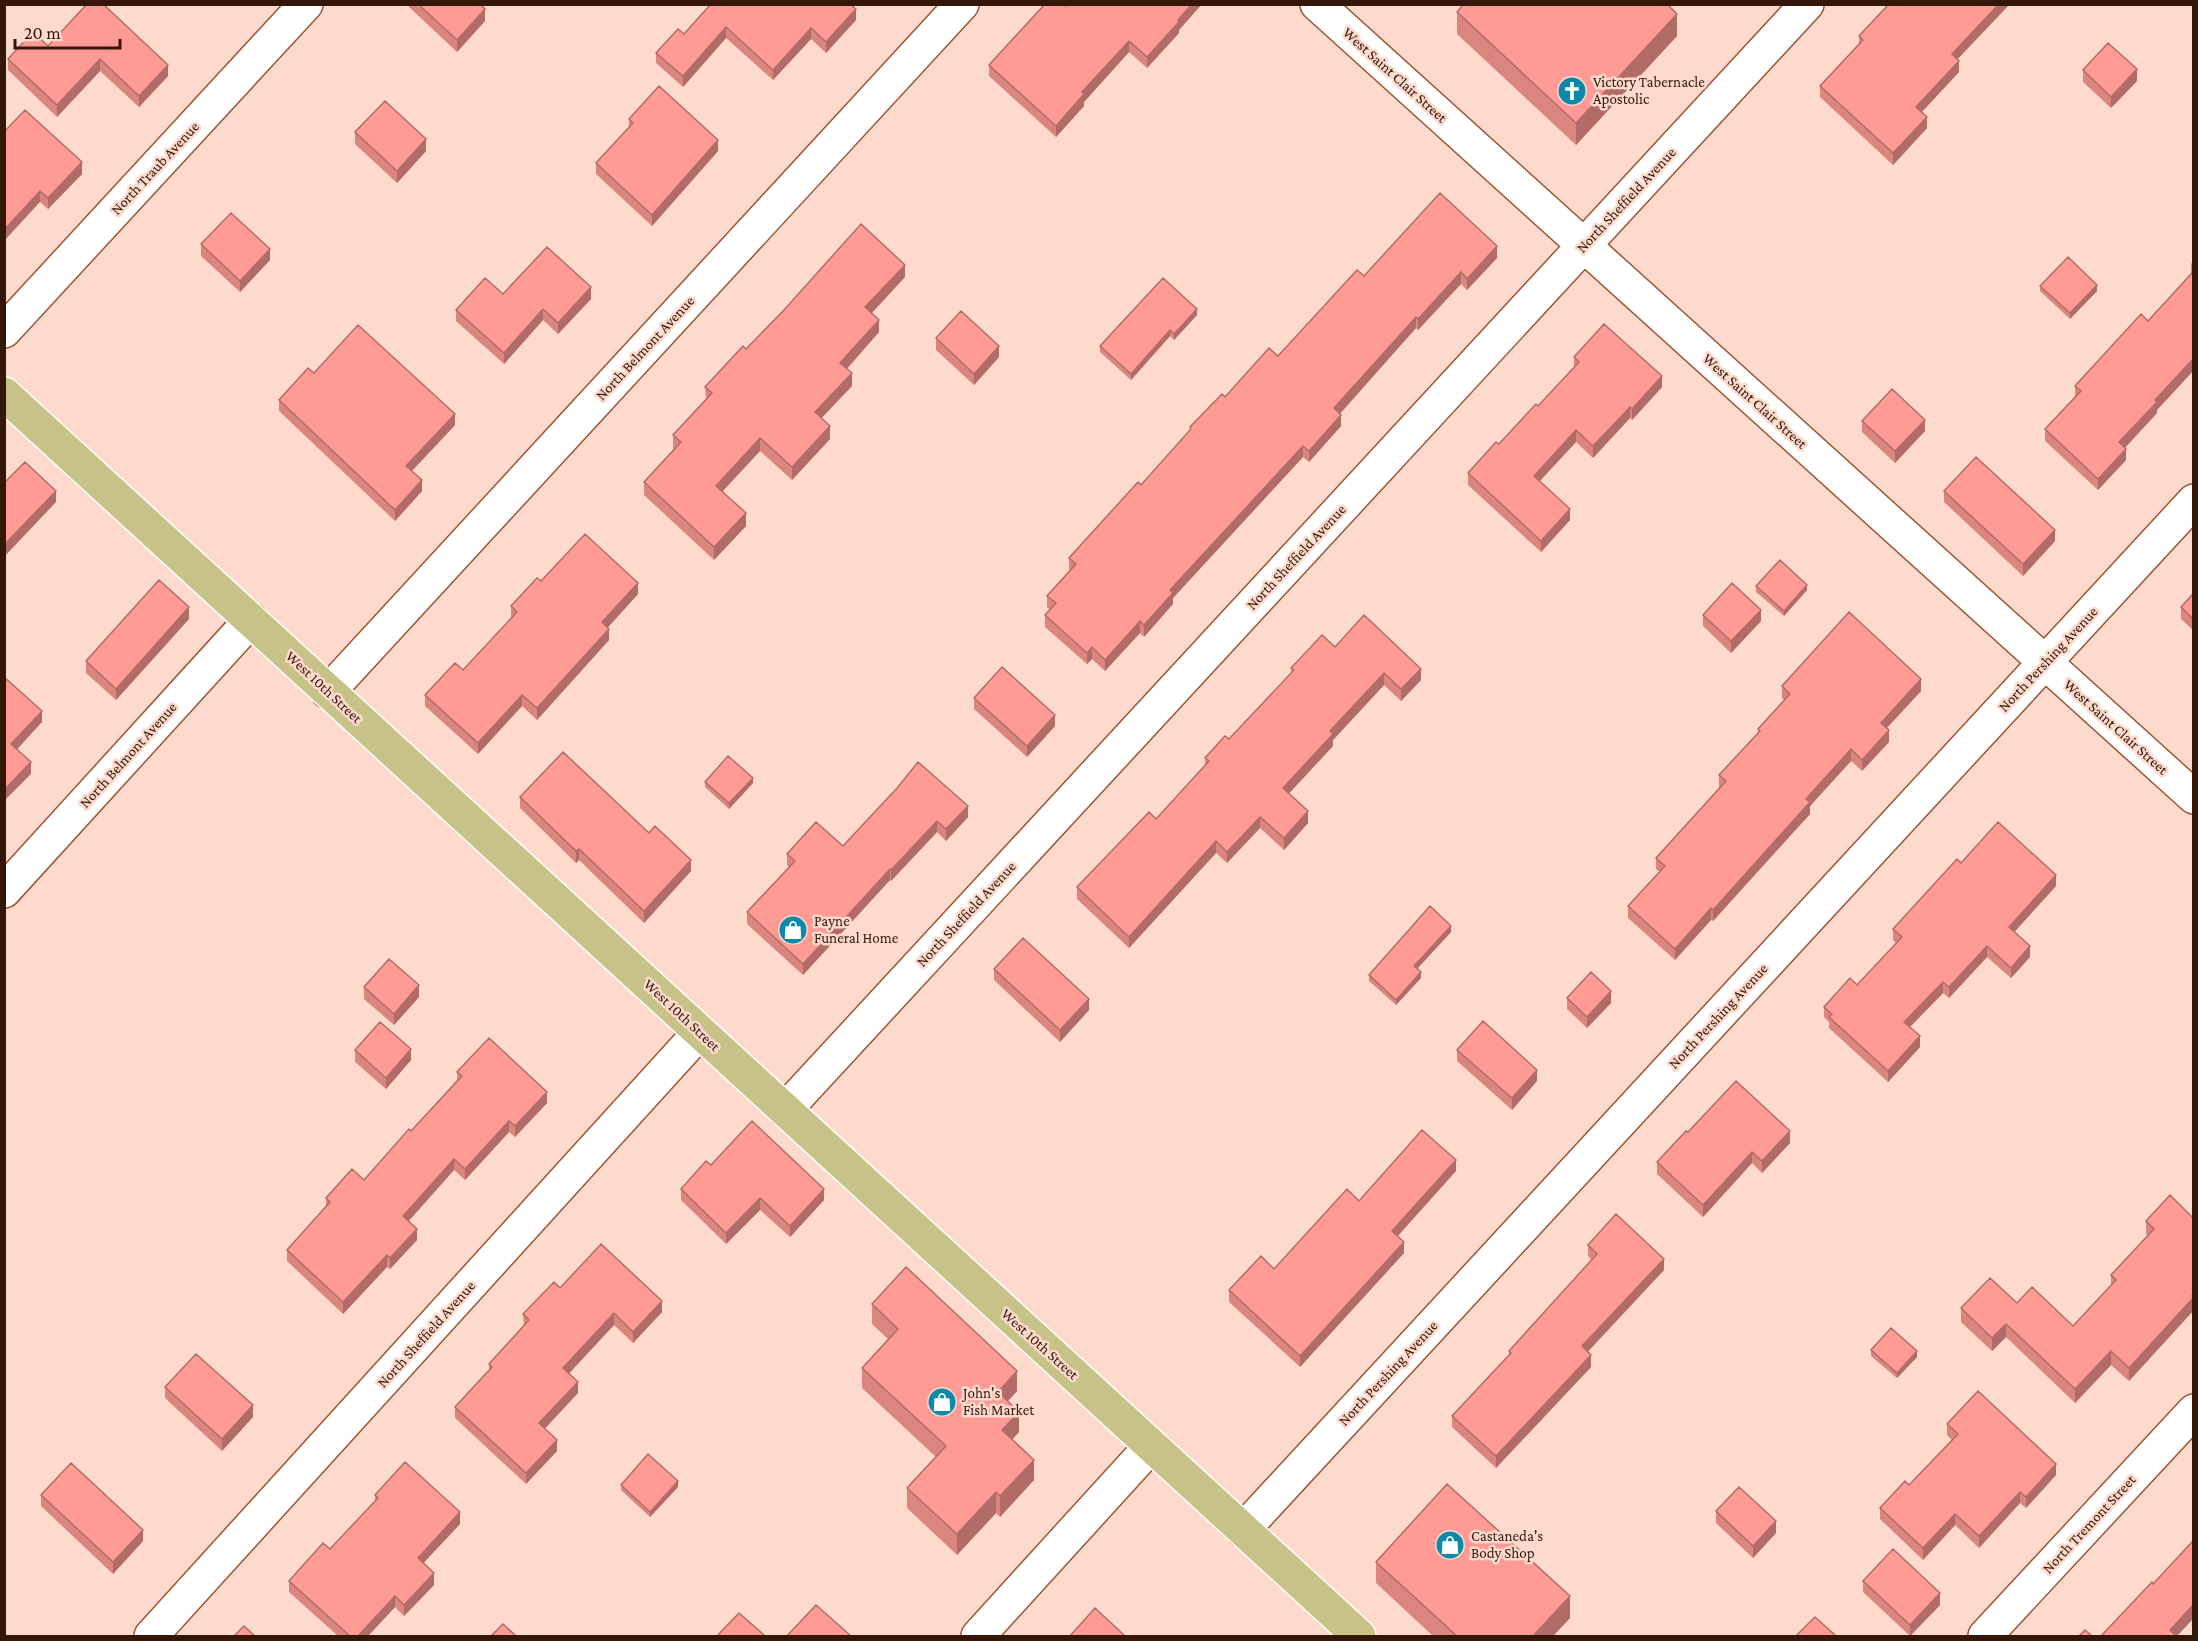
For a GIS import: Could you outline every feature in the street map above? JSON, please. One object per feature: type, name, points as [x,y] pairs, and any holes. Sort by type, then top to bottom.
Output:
[{"type":"main road","name":"West 10th Street","points":[[4,394],[1359,1636]]},
{"type":"street","name":"North Traub Avenue","points":[[4,331],[306,4]]},
{"type":"street","name":"North Belmont Avenue","points":[[328,692],[962,4]]},
{"type":"street","name":"West Saint Clair Street","points":[[1317,4],[2193,797]]},
{"type":"street","name":"North Sheffield Avenue","points":[[785,1110],[1807,4]]},
{"type":"street","name":"North Pershing Avenue","points":[[1243,1530],[2193,501]]},
{"type":"street","name":"North Belmont Avenue","points":[[4,891],[251,620]]},
{"type":"street","name":"North Sheffield Avenue","points":[[151,1636],[700,1032]]},
{"type":"street","name":"North Tremont Street","points":[[1985,1636],[2193,1411]]},
{"type":"street","points":[[978,1636],[1151,1446]]},
{"type":"building","points":[[87,4],[103,4],[168,65],[139,96],[100,59],[57,105],[8,59],[33,32],[48,46]]},
{"type":"building","points":[[418,4],[480,4],[485,9],[457,40]]},
{"type":"building","points":[[711,4],[850,4],[856,9],[826,42],[811,28],[773,70],[726,27],[683,76],[656,53],[678,29],[684,34]]},
{"type":"building","points":[[1045,4],[1065,4],[1066,6],[1067,4],[1192,4],[1147,57],[1129,41],[1082,92],[1084,94],[1056,126],[989,65]]},
{"type":"building","name":"Victory Tabernacle Apostolic","points":[[1464,4],[1667,4],[1677,14],[1576,123],[1457,12]]},
{"type":"building","points":[[1889,4],[1999,4],[1952,54],[1959,61],[1916,107],[1927,117],[1893,153],[1820,86],[1863,40],[1859,36]]},
{"type":"building","points":[[2108,43],[2137,69],[2111,97],[2083,70]]},
{"type":"building","points":[[659,86],[718,140],[652,215],[596,163],[633,123],[629,119]]},
{"type":"building","points":[[385,101],[426,139],[397,171],[355,132]]},
{"type":"building","points":[[25,110],[82,162],[48,198],[40,191],[4,230],[4,132]]},
{"type":"building","points":[[1440,193],[1497,246],[1467,279],[1461,272],[1418,319],[1416,317],[1334,408],[1341,415],[1309,451],[1303,446],[1170,590],[1173,593],[1144,625],[1140,621],[1105,660],[1092,647],[1087,653],[1045,615],[1056,603],[1047,596],[1076,564],[1069,558],[1138,482],[1141,485],[1191,429],[1190,427],[1222,394],[1225,397],[1269,348],[1278,356],[1357,270],[1364,276]]},
{"type":"building","points":[[231,213],[270,249],[240,281],[201,244]]},
{"type":"building","points":[[861,224],[905,265],[865,307],[879,320],[840,363],[852,373],[815,412],[830,426],[792,467],[760,438],[716,486],[746,513],[714,547],[644,482],[681,442],[673,435],[712,393],[705,387],[743,346],[746,349],[784,310]]},
{"type":"building","points":[[547,247],[591,287],[558,323],[543,309],[504,353],[456,310],[485,278],[503,294]]},
{"type":"building","points":[[2068,257],[2097,285],[2070,313],[2040,286]]},
{"type":"building","points":[[2193,272],[2193,359],[2119,442],[2126,449],[2098,479],[2045,429],[2081,391],[2075,386],[2141,314],[2148,321]]},
{"type":"building","points":[[1163,278],[1197,309],[1174,334],[1170,330],[1131,374],[1100,346]]},
{"type":"building","points":[[961,311],[999,346],[974,374],[936,338]]},
{"type":"building","points":[[1604,324],[1662,376],[1632,409],[1630,407],[1593,446],[1576,430],[1534,476],[1570,509],[1541,541],[1468,473],[1496,442],[1499,444],[1536,404],[1538,406],[1579,362],[1574,357]]},
{"type":"building","points":[[358,325],[455,414],[406,466],[422,480],[395,510],[279,400],[308,368],[314,373]]},
{"type":"building","points":[[1892,389],[1925,420],[1895,451],[1862,421]]},
{"type":"building","points":[[1976,457],[2055,530],[2023,564],[1944,491]]},
{"type":"building","points":[[25,462],[56,491],[4,545],[4,483]]},
{"type":"building","points":[[585,534],[638,583],[602,622],[609,629],[537,708],[522,695],[478,743],[425,695],[455,663],[463,670],[517,612],[511,606],[537,578],[541,581]]},
{"type":"building","points":[[1780,560],[1807,585],[1784,611],[1756,586]]},
{"type":"building","points":[[159,580],[189,607],[116,689],[86,661]]},
{"type":"building","points":[[1732,583],[1761,610],[1731,641],[1703,615]]},
{"type":"building","points":[[2193,594],[2193,619],[2181,607]]},
{"type":"building","points":[[1849,612],[1921,679],[1881,723],[1889,730],[1862,760],[1851,749],[1806,799],[1810,802],[1675,949],[1628,906],[1665,866],[1656,858],[1726,781],[1719,775],[1760,731],[1758,729],[1790,694],[1782,686]]},
{"type":"building","points":[[1364,615],[1421,669],[1401,689],[1384,673],[1330,731],[1333,734],[1283,788],[1308,811],[1284,838],[1260,817],[1227,852],[1216,841],[1129,937],[1077,887],[1149,812],[1156,819],[1209,761],[1205,758],[1225,736],[1229,739],[1294,670],[1291,668],[1322,635],[1335,647]]},
{"type":"building","points":[[1002,667],[1055,715],[1027,746],[974,698]]},
{"type":"building","points":[[4,677],[42,711],[11,744],[31,762],[4,790]]},
{"type":"building","points":[[563,752],[649,833],[655,826],[691,860],[644,911],[579,849],[576,851],[520,797]]},
{"type":"building","points":[[728,756],[753,778],[729,803],[705,782]]},
{"type":"building","points":[[918,762],[968,806],[946,829],[937,821],[803,964],[747,912],[795,861],[787,854],[816,822],[843,846]]},
{"type":"building","points":[[1998,822],[2056,875],[2009,927],[2030,946],[2011,968],[1987,946],[1949,987],[1943,982],[1904,1022],[1920,1036],[1888,1071],[1829,1017],[1832,1014],[1824,1007],[1850,978],[1857,985],[1902,937],[1893,929],[1957,859],[1961,863]]},
{"type":"building","points":[[1430,906],[1451,926],[1414,966],[1421,972],[1396,1000],[1369,975]]},
{"type":"building","points":[[1023,938],[1089,999],[1060,1030],[994,969]]},
{"type":"building","points":[[389,959],[419,985],[394,1014],[364,987]]},
{"type":"building","points":[[1591,972],[1611,991],[1587,1017],[1567,998]]},
{"type":"building","points":[[1483,1021],[1537,1070],[1512,1098],[1457,1050]]},
{"type":"building","points":[[380,1022],[411,1049],[386,1078],[355,1050]]},
{"type":"building","points":[[489,1038],[547,1092],[515,1126],[509,1121],[465,1169],[454,1159],[403,1216],[417,1229],[390,1258],[387,1255],[343,1302],[287,1250],[330,1202],[326,1198],[352,1169],[364,1180],[409,1129],[411,1131],[462,1076],[457,1072]]},
{"type":"building","points":[[1736,1081],[1790,1131],[1762,1161],[1752,1152],[1703,1205],[1657,1162]]},
{"type":"building","points":[[752,1121],[824,1189],[790,1226],[760,1198],[726,1233],[681,1189],[706,1161],[711,1165]]},
{"type":"building","points":[[1422,1130],[1456,1160],[1392,1231],[1404,1242],[1300,1356],[1229,1290],[1261,1256],[1274,1269],[1347,1189],[1359,1201]]},
{"type":"building","points":[[2170,1195],[2193,1218],[2193,1298],[2129,1368],[2111,1351],[2075,1389],[2006,1324],[1992,1338],[1961,1308],[1990,1278],[2017,1303],[2032,1287],[2073,1326],[2116,1280],[2111,1275],[2154,1229],[2146,1221]]},
{"type":"building","points":[[1616,1214],[1664,1259],[1582,1346],[1591,1355],[1496,1456],[1452,1416],[1511,1353],[1509,1351],[1597,1254],[1588,1245]]},
{"type":"building","points":[[601,1244],[662,1301],[633,1332],[614,1313],[563,1368],[578,1382],[539,1423],[557,1440],[526,1473],[455,1407],[492,1367],[489,1364],[529,1320],[523,1314],[554,1282],[560,1288]]},
{"type":"building","name":"John's Fish Market","points":[[906,1267],[1017,1371],[998,1392],[1019,1412],[1002,1430],[1034,1460],[1000,1496],[996,1492],[957,1534],[907,1488],[946,1446],[862,1368],[898,1329],[872,1304]]},
{"type":"building","points":[[1891,1328],[1917,1351],[1897,1373],[1871,1350]]},
{"type":"building","points":[[196,1354],[253,1405],[222,1439],[165,1387]]},
{"type":"building","points":[[1978,1391],[2056,1464],[2026,1497],[2020,1492],[1979,1536],[1955,1514],[1923,1548],[1880,1508],[1905,1481],[1909,1485],[1958,1434],[1947,1424]]},
{"type":"building","points":[[648,1454],[678,1481],[650,1512],[621,1485]]},
{"type":"building","points":[[405,1462],[460,1512],[418,1558],[434,1573],[404,1605],[395,1596],[358,1636],[350,1636],[289,1581],[323,1543],[330,1549],[378,1498],[375,1495]]},
{"type":"building","points":[[71,1463],[143,1530],[113,1562],[41,1495]]},
{"type":"building","name":"Castaneda's Body Shop","points":[[1447,1484],[1570,1596],[1533,1636],[1457,1636],[1376,1562]]},
{"type":"building","points":[[1739,1487],[1776,1521],[1753,1546],[1716,1511]]},
{"type":"building","points":[[2193,1541],[2193,1605],[2170,1630],[2176,1636],[2101,1636],[2152,1582],[2153,1584]]},
{"type":"building","points":[[1893,1549],[1940,1593],[1910,1625],[1863,1581]]},
{"type":"building","points":[[816,1605],[851,1636],[787,1636]]},
{"type":"building","points":[[1095,1608],[1125,1636],[1070,1636]]},
{"type":"building","points":[[739,1613],[765,1636],[717,1636]]},
{"type":"building","points":[[1815,1617],[1836,1636],[1796,1636]]},
{"type":"building","points":[[503,1624],[516,1636],[491,1636]]},
{"type":"building","points":[[244,1626],[255,1636],[234,1636]]},
{"type":"building","points":[[2085,1630],[2092,1636],[2079,1636]]},
{"type":"place","name":"Victory Tabernacle Apostolic","points":[[1572,91]]},
{"type":"place","name":"Payne Funeral Home","points":[[793,930]]},
{"type":"place","name":"John's Fish Market","points":[[942,1402]]},
{"type":"place","name":"Castaneda's Body Shop","points":[[1450,1545]]}]
